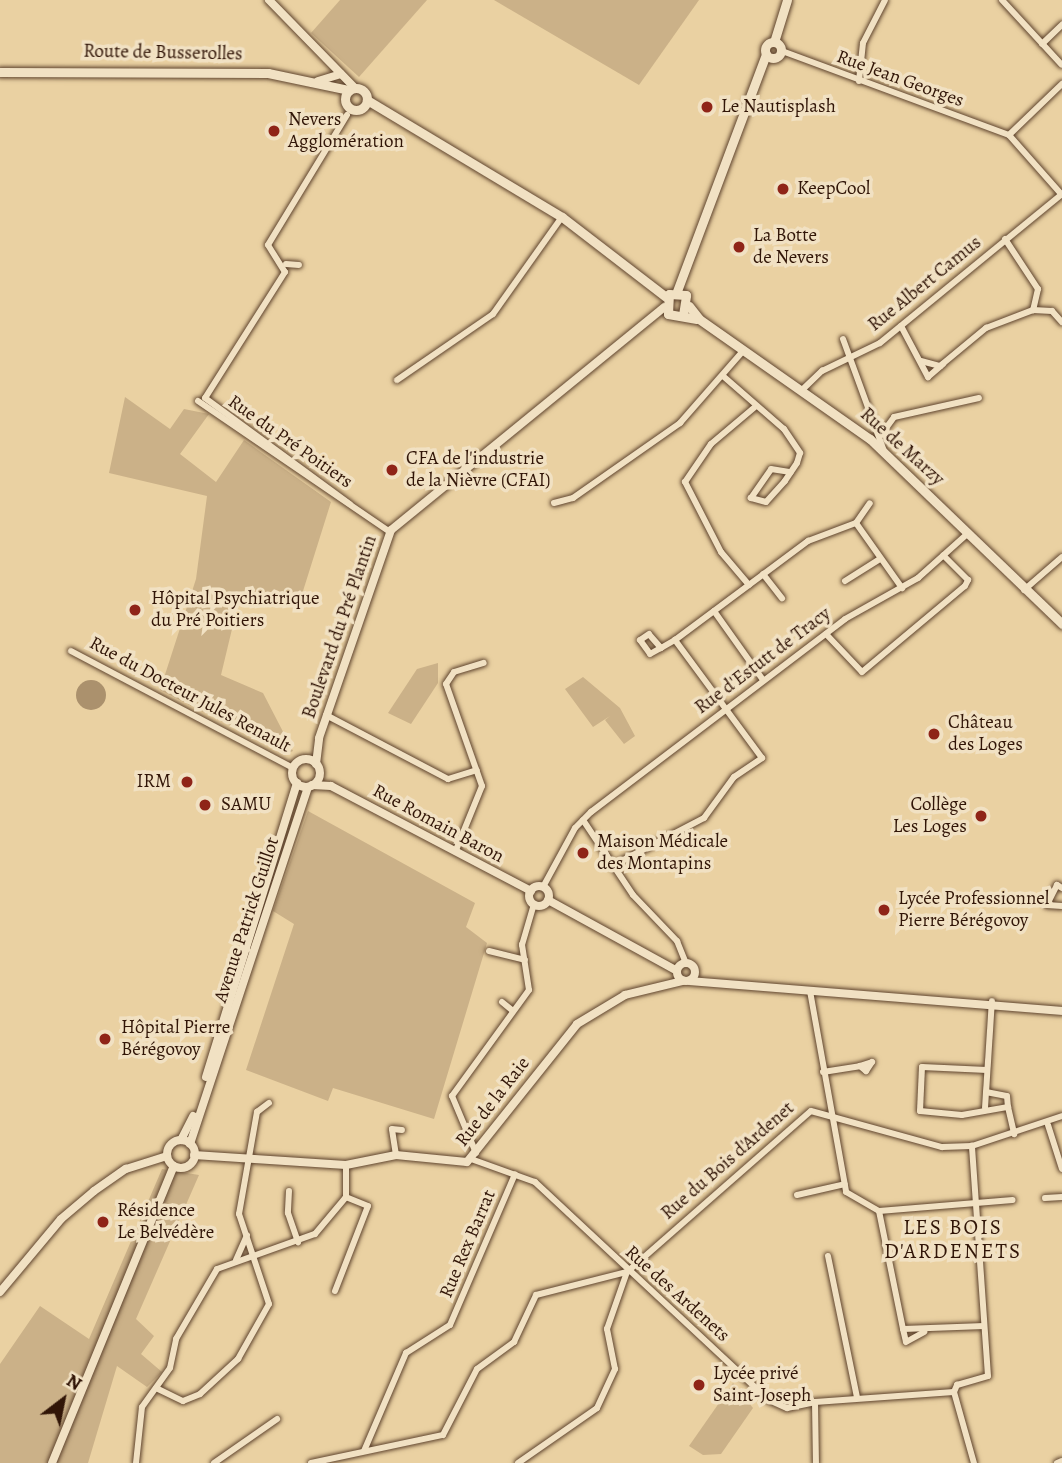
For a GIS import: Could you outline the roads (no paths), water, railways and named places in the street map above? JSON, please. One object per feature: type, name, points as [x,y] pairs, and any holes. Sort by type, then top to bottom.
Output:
[{"type":"main road","points":[[665,302],[681,293],[763,67],[774,54],[774,42],[787,0]]},
{"type":"main road","points":[[774,42],[774,54]]},
{"type":"main road","name":"Route de Busserolles","points":[[0,72],[145,67],[268,72],[313,81],[393,114],[562,217],[665,302],[672,316]]},
{"type":"main road","name":"Rue de Marzy","points":[[681,293],[699,319],[884,451],[1024,590],[1062,624]]},
{"type":"main road","points":[[683,315],[690,306]]},
{"type":"main road","name":"Rue de Marzy","points":[[672,316],[683,315],[699,319]]},
{"type":"street","points":[[269,0],[340,71],[354,100],[268,245],[286,264],[299,265]]},
{"type":"street","points":[[859,81],[863,43],[886,0]]},
{"type":"street","points":[[1002,0],[1062,65]]},
{"type":"street","points":[[1042,44],[1062,25]]},
{"type":"street","name":"Rue Jean Georges","points":[[774,54],[859,81],[1009,135]]},
{"type":"street","points":[[313,81],[340,71]]},
{"type":"street","points":[[1062,85],[1009,135],[1062,194]]},
{"type":"street","name":"Rue Albert Camus","points":[[802,390],[901,326],[1062,194]]},
{"type":"street","points":[[397,380],[493,314],[562,217]]},
{"type":"street","points":[[1005,239],[1038,289],[1033,310]]},
{"type":"street","name":"Rue du Pré Poitiers","points":[[286,264],[201,399],[390,532]]},
{"type":"street","name":"Boulevard du Pré Plantin","points":[[656,320],[665,302]]},
{"type":"street","points":[[901,326],[933,377],[944,363],[986,328],[1033,310],[1052,311],[1062,322]]},
{"type":"street","name":"Boulevard du Pré Plantin","points":[[293,768],[318,737],[390,532],[656,320],[672,316]]},
{"type":"street","points":[[843,339],[877,424],[884,451]]},
{"type":"street","points":[[554,503],[573,498],[680,423],[744,351]]},
{"type":"street","points":[[921,361],[944,363]]},
{"type":"street","points":[[723,376],[798,446],[791,472],[766,502],[751,498],[771,469],[791,472]]},
{"type":"street","points":[[877,424],[886,424],[917,410],[979,398]]},
{"type":"street","points":[[749,585],[715,542],[685,482],[711,444],[755,407]]},
{"type":"street","points":[[880,436],[886,424]]},
{"type":"street","points":[[661,648],[808,541],[856,523],[870,503]]},
{"type":"street","points":[[856,523],[902,588]]},
{"type":"street","name":"Rue d'Estutt de Tracy","points":[[580,822],[763,680],[826,634],[902,588],[967,534]]},
{"type":"street","points":[[826,634],[862,672],[965,586],[968,580],[943,555]]},
{"type":"street","points":[[1024,590],[1062,557]]},
{"type":"street","points":[[845,581],[880,559]]},
{"type":"street","points":[[763,574],[782,598]]},
{"type":"street","points":[[714,611],[763,680]]},
{"type":"street","points":[[612,866],[704,818],[734,777],[762,758],[675,640]]},
{"type":"street","name":"Rue du Docteur Jules Renault","points":[[71,651],[293,768]]},
{"type":"street","points":[[456,850],[482,798],[477,770],[446,684],[454,672],[484,663]]},
{"type":"street","points":[[326,715],[448,779],[477,770]]},
{"type":"street","name":"Boulevard du Pré Plantin","points":[[318,737],[318,768]]},
{"type":"street","points":[[301,760],[318,768]]},
{"type":"street","points":[[293,768],[297,783]]},
{"type":"street","name":"Rue Romain Baron","points":[[318,768],[331,786],[531,891]]},
{"type":"street","name":"Avenue Patrick Guillot","points":[[190,1144],[318,768]]},
{"type":"street","name":"Rue Romain Baron","points":[[297,783],[331,786]]},
{"type":"street","name":"Avenue Patrick Guillot","points":[[181,1140],[295,805],[297,783]]},
{"type":"street","points":[[473,1156],[454,1111],[453,1091],[529,990],[522,945],[534,904],[531,891],[543,887],[580,822],[612,866],[677,941],[684,973]]},
{"type":"street","points":[[1062,888],[1057,885],[1047,905],[1062,906]]},
{"type":"street","points":[[543,887],[548,900],[708,985],[992,1001],[1062,1011]]},
{"type":"street","points":[[534,904],[548,900]]},
{"type":"street","points":[[489,951],[525,960]]},
{"type":"street","points":[[667,962],[668,985]]},
{"type":"street","points":[[668,985],[684,973]]},
{"type":"street","name":"Rue de la Raie","points":[[194,1154],[246,1160],[346,1165],[396,1155],[473,1156],[577,1024],[625,995],[668,985]]},
{"type":"street","points":[[810,991],[846,1192],[879,1211],[1013,1200]]},
{"type":"street","points":[[985,1108],[992,1001]]},
{"type":"street","points":[[502,1002],[513,1010]]},
{"type":"street","points":[[823,1072],[860,1066]]},
{"type":"street","points":[[987,1070],[919,1069],[920,1111],[962,1115],[985,1108],[1008,1107]]},
{"type":"street","points":[[986,1092],[1007,1096],[1014,1134]]},
{"type":"street","points":[[156,1388],[191,1400],[238,1359],[270,1300],[239,1214],[246,1160],[257,1112],[269,1103]]},
{"type":"street","name":"Rue du Bois d'Ardenet","points":[[627,1272],[805,1114],[832,1114],[934,1146],[972,1146],[1048,1125],[1062,1116]]},
{"type":"street","points":[[1048,1125],[1062,1169]]},
{"type":"street","points":[[396,1155],[393,1129],[402,1130]]},
{"type":"street","points":[[52,1463],[177,1167],[194,1154],[190,1144],[181,1140],[171,1144],[167,1156]]},
{"type":"street","points":[[972,1146],[989,1376],[957,1385],[954,1392],[974,1463]]},
{"type":"street","points":[[167,1156],[177,1167]]},
{"type":"street","points":[[0,1292],[61,1219],[94,1191],[126,1169],[167,1156]]},
{"type":"street","name":"Rue des Ardenets","points":[[473,1156],[535,1182],[627,1272],[769,1399],[787,1408],[857,1397],[954,1392]]},
{"type":"street","points":[[136,1463],[142,1407],[170,1368],[176,1339],[218,1269],[236,1260],[256,1256],[315,1234],[346,1198],[346,1165]]},
{"type":"street","name":"Rue Rex Barrat","points":[[360,1452],[406,1353],[450,1325],[515,1174]]},
{"type":"street","points":[[797,1195],[845,1184]]},
{"type":"street","points":[[289,1191],[288,1213],[298,1242]]},
{"type":"street","points":[[1045,1198],[1062,1197]]},
{"type":"street","points":[[335,1291],[368,1206],[346,1198]]},
{"type":"street","points":[[879,1211],[906,1342],[924,1332]]},
{"type":"street","points":[[236,1260],[247,1235]]},
{"type":"street","points":[[828,1256],[857,1397]]},
{"type":"street","points":[[311,1463],[443,1435],[477,1370],[514,1342],[536,1295],[627,1272]]},
{"type":"street","points":[[518,1463],[597,1408],[615,1370],[607,1329],[627,1272]]},
{"type":"street","points":[[903,1329],[924,1332],[984,1326]]},
{"type":"street","points":[[815,1402],[816,1463]]},
{"type":"street","points":[[215,1462],[277,1419]]},
{"type":"street","points":[[359,1463],[360,1452]]},
{"type":"street","points":[[1057,1463],[1062,1461]]},
{"type":"place","name":"Le Nautisplash","points":[[707,107]]},
{"type":"place","name":"Nevers Agglomération","points":[[274,131]]},
{"type":"place","name":"KeepCool","points":[[783,189]]},
{"type":"place","name":"La Botte de Nevers","points":[[739,247]]},
{"type":"place","name":"CFA de l'industrie de la Nièvre (CFAI)","points":[[392,470]]},
{"type":"place","name":"Hôpital Psychiatrique du Pré Poitiers","points":[[135,610]]},
{"type":"place","name":"Château des Loges","points":[[934,734]]},
{"type":"place","name":"IRM","points":[[187,782]]},
{"type":"place","name":"SAMU","points":[[205,805]]},
{"type":"place","name":"Collège Les Loges","points":[[981,816]]},
{"type":"place","name":"Maison Médicale des Montapins","points":[[583,853]]},
{"type":"place","name":"Lycée Professionnel Pierre Bérégovoy","points":[[884,910]]},
{"type":"place","name":"Hôpital Pierre Bérégovoy","points":[[105,1039]]},
{"type":"place","name":"Résidence Le Belvédère","points":[[103,1222]]},
{"type":"place","name":"Lycée privé Saint-Joseph","points":[[699,1385]]},
{"type":"district","name":"LES BOIS D'ARDENETS","points":[[953,1239]]}]
